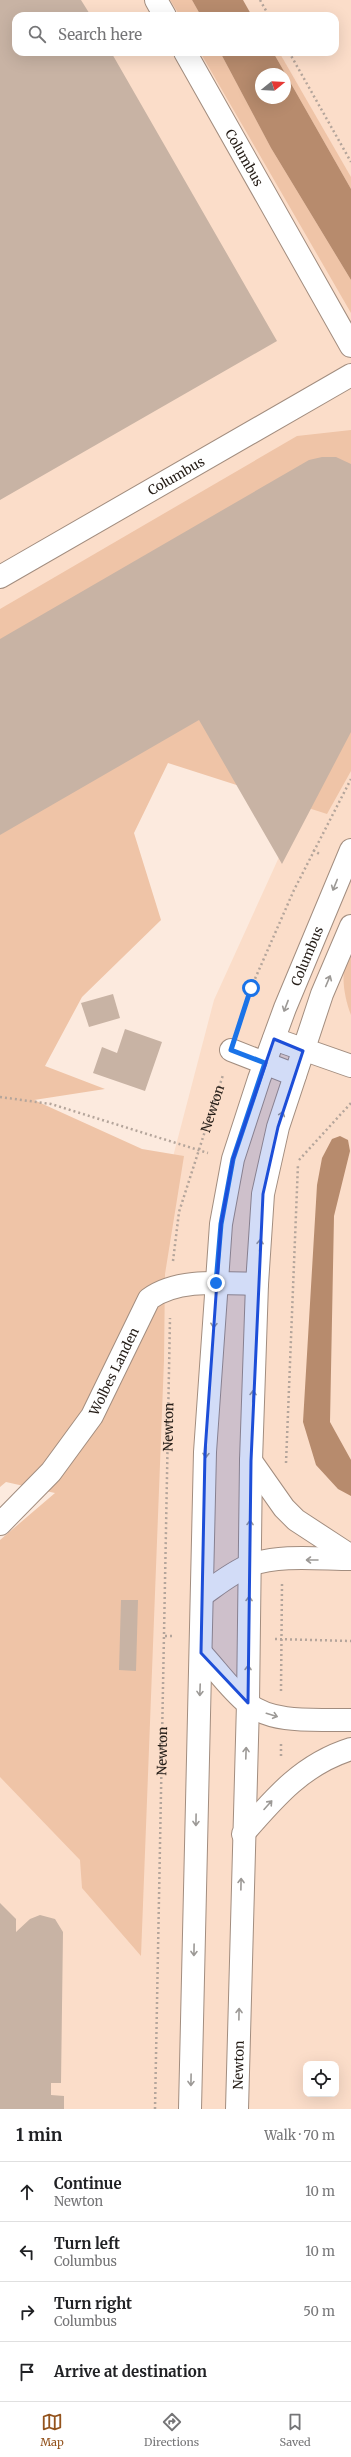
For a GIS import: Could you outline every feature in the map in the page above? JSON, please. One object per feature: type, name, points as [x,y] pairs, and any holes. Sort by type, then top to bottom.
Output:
[{"type":"street","points":[[156,0],[162,12]]},
{"type":"street","name":"Columbus","points":[[187,56],[351,346]]},
{"type":"street","name":"Columbus","points":[[0,577],[351,375]]},
{"type":"street","name":"Columbus","points":[[216,1283],[221,1224],[233,1159],[285,1008],[351,850]]},
{"type":"street","points":[[257,1284],[263,1194],[278,1128],[322,994],[351,926]]},
{"type":"street","points":[[274,1039],[303,1051],[351,1066]]},
{"type":"street","points":[[231,1050],[295,1075]]},
{"type":"street","points":[[190,2109],[201,1653],[204,1594],[205,1452],[216,1283]]},
{"type":"street","name":"Wolbes Landen","points":[[0,1524],[51,1472],[92,1416],[148,1299],[159,1291],[171,1288],[216,1283],[257,1284]]},
{"type":"street","name":"Newton","points":[[237,2109],[242,1834],[248,1703],[251,1461],[257,1284]]},
{"type":"street","points":[[251,1461],[296,1520],[351,1556]]},
{"type":"street","points":[[204,1594],[250,1565],[283,1560],[351,1559]]},
{"type":"street","points":[[201,1653],[248,1703],[265,1712],[281,1717],[351,1720]]},
{"type":"street","points":[[242,1834],[282,1790],[321,1761],[351,1749]]},
{"type":"path","points":[[260,0],[267,12]]},
{"type":"path","points":[[291,56],[351,162]]},
{"type":"path","name":"Newton","points":[[155,2109],[171,1288],[179,1212],[251,988],[313,850],[351,779]]},
{"type":"path","points":[[0,1098],[52,1104],[198,1150]]},
{"type":"path","points":[[286,1468],[298,1160],[351,1103]]},
{"type":"path","points":[[282,1790],[281,1717],[283,1560]]},
{"type":"path","points":[[282,1640],[351,1641]]},
{"type":"highlighted area","points":[[274,1039],[303,1051],[278,1127],[263,1194],[251,1461],[248,1703],[201,1653],[205,1452],[221,1224],[233,1159]]},
{"type":"shaded area","points":[[0,0],[351,0],[351,496],[0,653]]},
{"type":"shaded area","points":[[170,0],[192,0],[199,12],[178,12]]},
{"type":"shaded area","points":[[192,0],[243,0],[250,12],[199,12]]},
{"type":"shaded area","points":[[202,56],[222,56],[271,148],[351,280],[351,313]]},
{"type":"shaded area","points":[[222,56],[275,56],[282,68],[255,68],[255,104],[291,104],[291,84],[351,189],[351,280],[271,148]]},
{"type":"shaded area","points":[[275,56],[281,56],[288,68],[282,68]]},
{"type":"shaded area","points":[[291,73],[351,177],[351,189],[291,84]]},
{"type":"shaded area","points":[[351,430],[351,771],[327,814],[168,763],[134,833],[161,920],[82,997],[45,1066],[105,1089],[34,1100],[142,1149],[184,1156],[165,1274],[164,1360],[141,1956],[82,1888],[80,1860],[0,1777],[0,1540],[55,1493],[6,1482],[0,1487],[0,609],[297,436]]},
{"type":"shaded area","points":[[351,699],[351,2109],[0,2109],[0,1555],[136,1418],[152,1237],[214,1000]]},
{"type":"shaded area","points":[[351,943],[351,1015],[344,988],[344,970],[347,952]]},
{"type":"shaded area","points":[[340,1136],[348,1140],[350,1151],[334,1216],[330,1422],[351,1460],[351,1496],[338,1489],[316,1465],[303,1422],[317,1185],[322,1158],[332,1139]]},
{"type":"building","points":[[0,0],[81,0],[88,12],[12,12],[12,56],[113,56],[277,341],[0,500]]},
{"type":"building","points":[[322,457],[336,457],[351,464],[351,732],[282,864],[199,720],[0,835],[0,639],[309,460]]},
{"type":"building","points":[[113,994],[120,1018],[89,1027],[81,1003]]},
{"type":"building","points":[[125,1029],[162,1042],[145,1091],[93,1073],[102,1047],[117,1053]]},
{"type":"building","points":[[121,1600],[138,1600],[136,1671],[119,1670]]},
{"type":"building","points":[[0,1903],[16,1919],[16,1932],[30,1919],[40,1915],[55,1919],[63,1932],[61,2083],[51,2083],[51,2095],[64,2096],[64,2109],[0,2109]]},
{"type":"route","points":[[216,1283],[221,1224],[233,1159],[265,1063],[231,1050],[251,988]]}]
